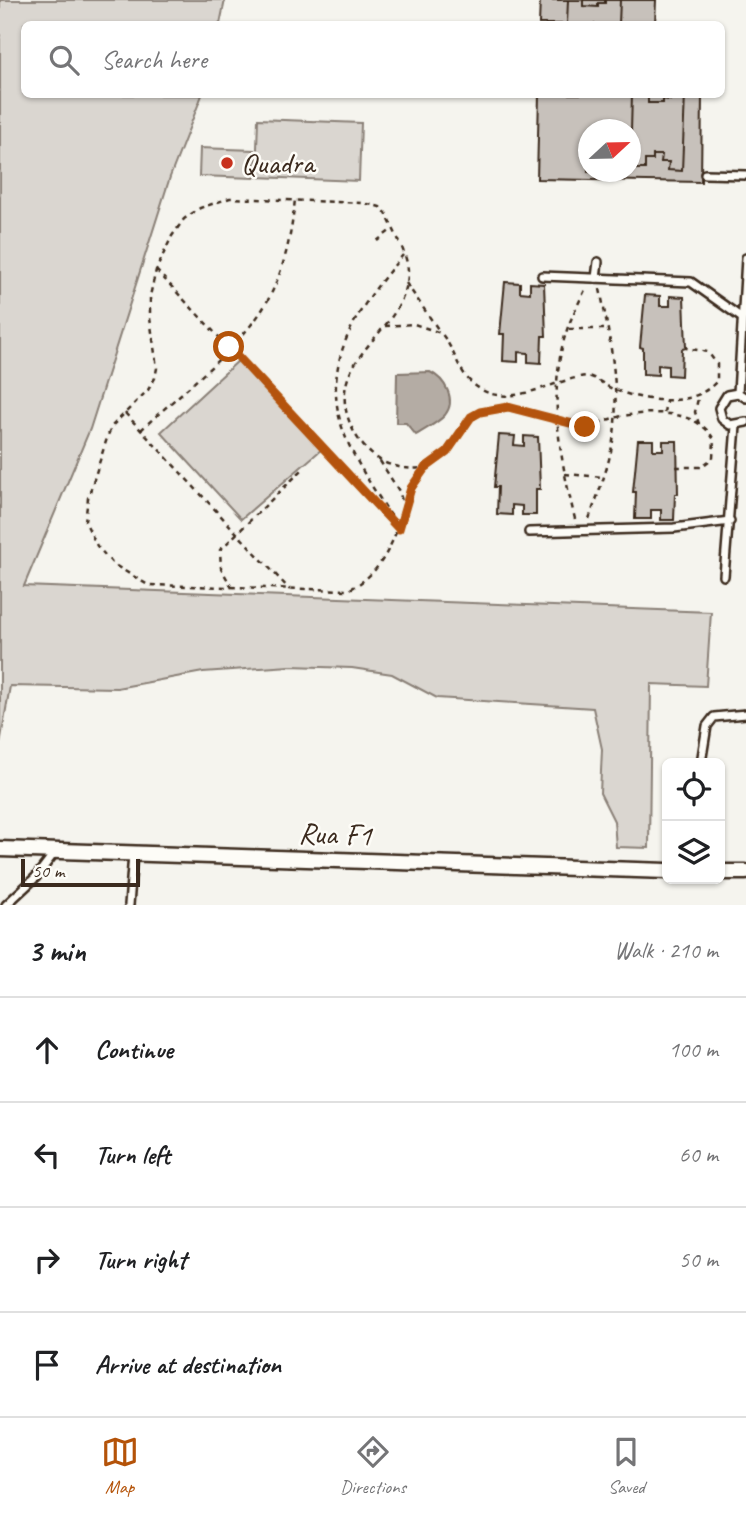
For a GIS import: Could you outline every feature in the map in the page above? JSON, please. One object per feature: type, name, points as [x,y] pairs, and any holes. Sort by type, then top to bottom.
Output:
[{"type":"street","name":"Rua F1","points":[[0,849],[662,871]]},
{"type":"street","points":[[725,872],[746,872]]},
{"type":"lane","points":[[705,174],[746,175]]},
{"type":"lane","points":[[738,393],[746,258]]},
{"type":"lane","points":[[595,278],[598,262]]},
{"type":"lane","points":[[542,276],[691,282],[742,318]]},
{"type":"lane","points":[[746,398],[738,393],[727,395],[719,408],[725,423],[736,426],[746,422]]},
{"type":"lane","points":[[724,576],[736,426]]},
{"type":"lane","points":[[529,531],[582,533],[730,522]]},
{"type":"lane","points":[[702,758],[707,726],[714,717],[746,714]]},
{"type":"lane","points":[[6,905],[36,877],[55,851]]},
{"type":"lane","points":[[129,905],[133,854]]},
{"type":"path","points":[[404,507],[399,491],[380,461],[365,448],[352,429],[345,398],[351,366],[400,304],[406,283],[408,272],[403,254],[386,213],[374,204],[230,198],[200,208],[184,219],[172,236],[156,270],[150,296],[150,318],[157,368],[148,390],[108,435],[88,498],[85,521],[97,546],[113,564],[148,585],[290,591],[348,590],[364,582],[386,558],[399,529],[411,488],[425,468],[447,452],[471,417],[480,412],[508,407],[585,427],[615,417],[664,413],[698,424],[714,440],[713,458],[701,467],[676,467]]},
{"type":"path","points":[[141,430],[252,324],[275,284],[292,234],[295,199]]},
{"type":"path","points":[[377,241],[392,229]]},
{"type":"path","points":[[399,529],[349,446],[335,385],[346,335],[357,312],[403,254]]},
{"type":"path","points":[[156,270],[399,529]]},
{"type":"path","points":[[582,533],[564,474],[557,420],[559,384],[568,329],[595,278]]},
{"type":"path","points":[[582,533],[604,477],[615,417],[608,329],[595,278]]},
{"type":"path","points":[[406,283],[468,379],[495,394],[523,395],[588,376],[615,391],[666,400],[699,394],[717,381],[717,364],[709,352],[686,348]]},
{"type":"path","points":[[385,326],[414,324],[440,333]]},
{"type":"path","points":[[568,329],[608,329]]},
{"type":"path","points":[[698,424],[695,412],[699,394]]},
{"type":"path","points":[[664,413],[666,400]]},
{"type":"path","points":[[125,413],[290,591]]},
{"type":"path","points":[[380,461],[396,467],[425,468]]},
{"type":"path","points":[[232,588],[221,568],[220,550],[303,469]]},
{"type":"path","points":[[564,474],[604,477]]},
{"type":"shaded area","points":[[0,0],[225,0],[221,21],[21,21],[21,98],[201,98],[170,177],[90,429],[24,586],[711,612],[706,686],[651,684],[649,848],[616,847],[614,821],[600,793],[602,749],[593,708],[437,698],[392,674],[352,668],[290,666],[203,672],[117,688],[10,686],[0,744]]},
{"type":"shaded area","points":[[258,119],[361,123],[359,181],[256,177]]},
{"type":"shaded area","name":"Quadra","points":[[200,148],[254,150],[254,178],[199,176]]},
{"type":"shaded area","points":[[239,360],[322,449],[241,519],[161,432]]},
{"type":"shaded area","points":[[430,372],[445,385],[450,403],[442,418],[416,435],[406,423],[396,423],[397,373]]},
{"type":"building","points":[[540,0],[656,0],[655,21],[539,21]]},
{"type":"building","points":[[568,0],[583,0],[583,6],[598,7],[598,3],[605,3],[605,0],[620,0],[619,21],[567,21]]},
{"type":"building","points":[[539,98],[702,98],[701,182],[641,181],[641,119],[578,119],[578,180],[537,179]]},
{"type":"building","points":[[632,98],[648,98],[648,103],[663,103],[663,99],[685,98],[682,171],[668,170],[669,162],[661,162],[662,155],[653,155],[653,160],[645,160],[645,169],[641,169],[641,119],[631,119]]},
{"type":"building","points":[[505,282],[520,283],[520,292],[530,293],[530,283],[544,284],[546,336],[542,336],[541,363],[528,362],[528,353],[518,352],[518,362],[503,361],[504,334],[500,334]]},
{"type":"building","points":[[645,295],[660,296],[660,306],[670,306],[670,296],[684,297],[686,348],[682,349],[681,376],[668,375],[668,366],[658,365],[658,375],[643,374],[643,348],[640,347]]},
{"type":"building","points":[[499,435],[515,436],[514,445],[524,446],[524,436],[538,437],[540,489],[536,489],[536,515],[522,515],[522,506],[512,505],[512,515],[497,514],[498,487],[494,487]]},
{"type":"building","points":[[638,440],[653,440],[653,450],[663,450],[663,441],[677,441],[678,494],[675,494],[674,520],[661,520],[661,510],[651,510],[651,519],[635,519],[636,492],[633,492]]},
{"type":"place","name":"Quadra","points":[[227,163]]},
{"type":"route","points":[[229,347],[399,529],[411,488],[425,468],[447,452],[471,417],[480,412],[508,407],[585,427]]}]
